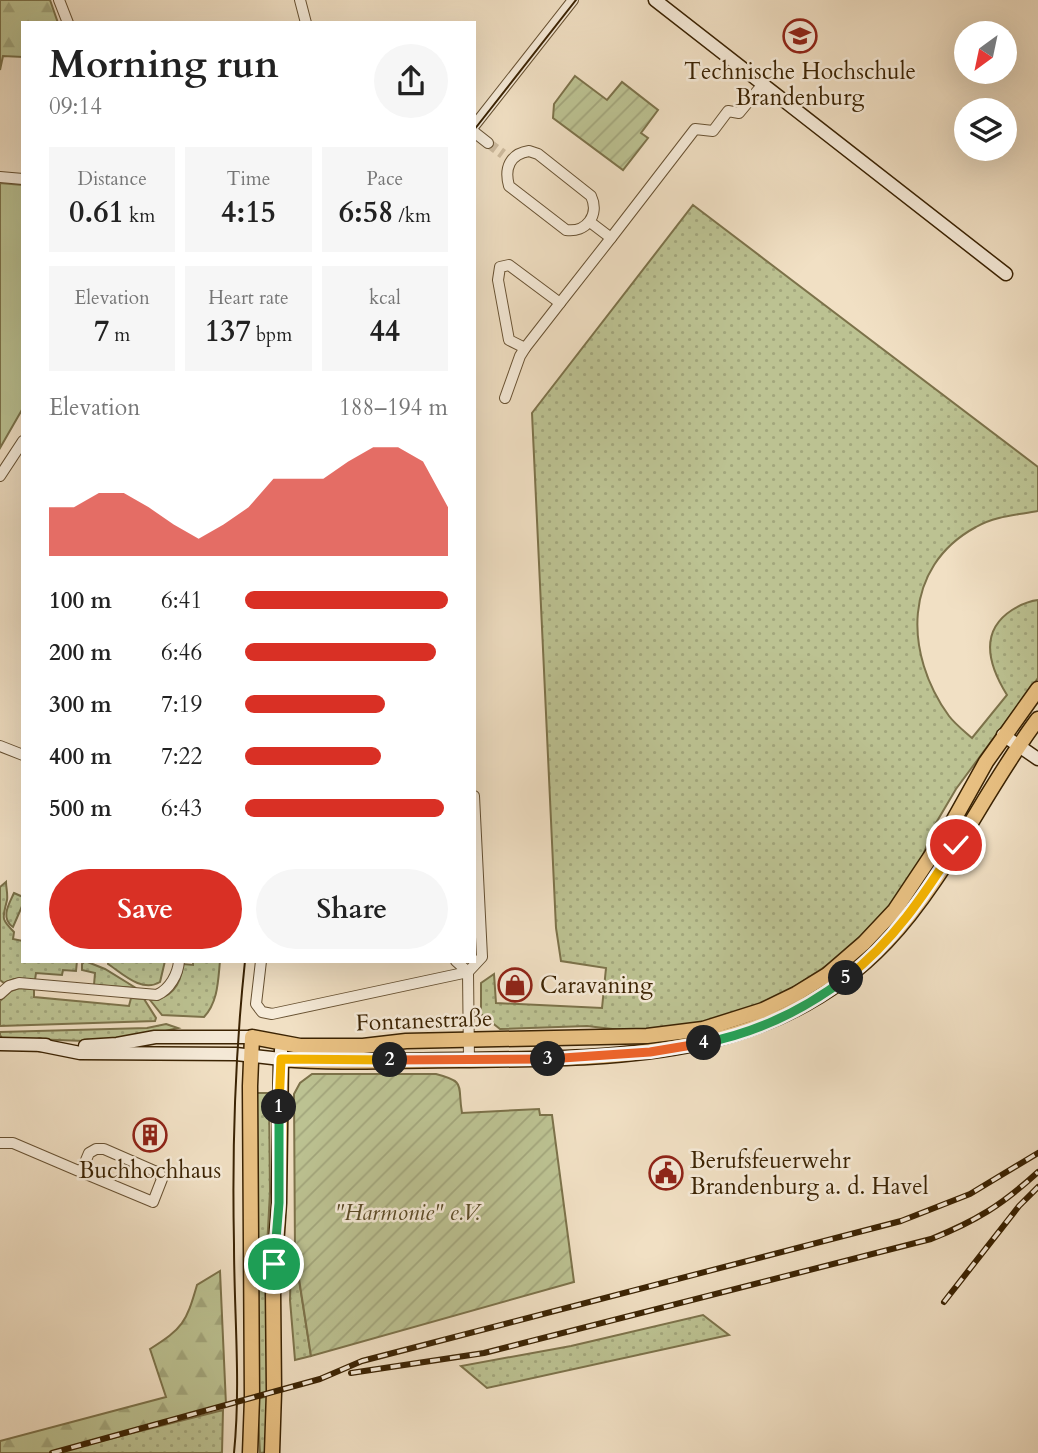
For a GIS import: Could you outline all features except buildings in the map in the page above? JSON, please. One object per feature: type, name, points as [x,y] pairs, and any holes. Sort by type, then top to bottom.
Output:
[{"type":"main road","points":[[655,0],[1006,274]]},
{"type":"main road","name":"Fontanestraße","points":[[252,1037],[300,1046],[363,1046],[406,1041],[673,1034],[743,1018],[796,994],[849,957],[895,911],[947,832],[1003,735],[1038,689]]},
{"type":"main road","name":"Fontanestraße","points":[[40,1045],[80,1053],[252,1055],[281,1059],[562,1059],[688,1046],[732,1037],[809,1003],[855,971],[897,930],[925,892],[1038,719]]},
{"type":"main road","points":[[1003,735],[1038,759]]},
{"type":"main road","points":[[0,1044],[83,1046],[117,1044],[155,1037],[252,1037],[250,1453]]},
{"type":"main road","points":[[272,1453],[273,1290],[279,1203],[282,1043]]},
{"type":"street","points":[[59,0],[67,21]]},
{"type":"street","points":[[300,0],[305,21]]},
{"type":"street","points":[[476,123],[573,0]]},
{"type":"street","points":[[505,398],[525,348],[695,129],[713,131],[728,111],[739,113],[763,84]]},
{"type":"street","points":[[476,134],[488,143]]},
{"type":"street","points":[[529,151],[538,154],[591,196],[594,211],[590,222],[584,228],[566,230],[509,186],[507,157],[529,151]]},
{"type":"street","points":[[0,177],[21,179]]},
{"type":"street","points":[[590,222],[611,238]]},
{"type":"street","points":[[525,348],[509,340],[498,280],[500,267],[509,265],[560,303]]},
{"type":"street","points":[[0,476],[21,444]]},
{"type":"street","points":[[0,746],[21,754]]},
{"type":"street","points":[[261,963],[256,1004],[262,1012],[272,1014],[468,972],[482,957],[476,836]]},
{"type":"street","points":[[0,993],[19,983],[157,995],[172,981],[178,963]]},
{"type":"street","points":[[458,963],[468,972],[469,1060]]},
{"type":"street","points":[[0,1143],[13,1143],[81,1172],[153,1202],[162,1180],[159,1173],[150,1168],[104,1149],[89,1153],[81,1172]]},
{"type":"green space","points":[[0,0],[50,0],[57,21],[21,21],[21,57],[3,56],[0,70]]},
{"type":"green space","points":[[575,76],[607,100],[622,82],[658,110],[641,133],[648,138],[623,170],[553,118],[554,104]]},
{"type":"green space","points":[[0,183],[21,185],[21,411],[0,448]]},
{"type":"green space","points":[[693,205],[1038,467],[1038,511],[1006,516],[976,527],[952,544],[934,565],[923,588],[918,613],[918,640],[934,692],[951,719],[972,738],[1007,695],[992,661],[990,650],[994,628],[1012,610],[1038,600],[1038,678],[956,789],[936,823],[919,865],[898,897],[843,955],[789,990],[750,1009],[717,1020],[659,1030],[621,1030],[587,1026],[500,1029],[481,1014],[481,983],[494,974],[496,1003],[602,1008],[606,968],[561,961],[556,928],[532,413]]},
{"type":"green space","points":[[6,882],[4,918],[14,932],[13,939],[21,941],[21,963],[77,963],[76,971],[63,970],[62,975],[36,973],[35,980],[14,979],[4,983],[0,980],[0,887]]},
{"type":"green space","points":[[14,893],[21,896],[21,909],[13,927],[6,915]]},
{"type":"green space","points":[[90,963],[105,969],[136,988],[94,985],[95,973],[82,970],[82,964]]},
{"type":"green space","points":[[165,963],[160,982],[153,985],[140,984],[108,964]]},
{"type":"green space","points":[[220,963],[216,991],[209,1011],[204,1017],[162,1015],[150,1000],[170,993],[180,978],[183,964]]},
{"type":"green space","points":[[19,988],[34,989],[34,997],[129,1006],[131,998],[144,999],[156,1018],[155,1021],[0,1026],[0,1001]]},
{"type":"green space","points":[[166,1024],[178,1028],[132,1039],[85,1041],[2,1038],[0,1035],[0,1032],[147,1028]]},
{"type":"green space","name":"\"Harmonie\" e.V.","points":[[312,1074],[436,1074],[457,1082],[462,1113],[539,1109],[540,1115],[552,1115],[574,1282],[311,1356],[295,1253],[294,1094],[300,1083]]},
{"type":"green space","points":[[255,1093],[269,1093],[270,1192],[266,1266],[268,1392],[257,1395]]},
{"type":"green space","points":[[296,1261],[311,1356],[295,1360],[290,1300],[291,1262]]},
{"type":"green space","points":[[220,1271],[226,1405],[52,1453],[0,1453],[0,1441],[166,1397],[150,1349],[182,1323],[197,1285]]},
{"type":"green space","points":[[703,1315],[729,1335],[487,1388],[461,1366],[571,1346]]},
{"type":"green space","points":[[268,1396],[266,1453],[260,1453],[257,1399]]},
{"type":"green space","points":[[223,1410],[222,1453],[54,1453]]},
{"type":"tunnel","points":[[488,143],[503,154]]},
{"type":"tram line","points":[[476,127],[576,0]]},
{"type":"tram line","points":[[234,1453],[237,1375],[234,1137],[245,963]]},
{"type":"railway","points":[[52,1453],[320,1379],[362,1361],[901,1221],[970,1194],[1038,1153]]},
{"type":"railway","points":[[351,1373],[484,1353],[931,1239],[988,1211],[1038,1172]]},
{"type":"railway","points":[[944,1302],[1019,1206],[1038,1187]]},
{"type":"place","name":"Technische Hochschule Brandenburg","points":[[800,36]]},
{"type":"place","name":"Caravaning","points":[[515,985]]},
{"type":"place","name":"Buchhochhaus","points":[[150,1135]]},
{"type":"place","name":"Berufsfeuerwehr Brandenburg a. d. Havel","points":[[666,1173]]},
{"type":"route","points":[[274,1264],[279,1203],[281,1059],[562,1059],[667,1049],[732,1037],[792,1012],[824,994],[855,971],[886,943],[906,919],[956,845]]}]
